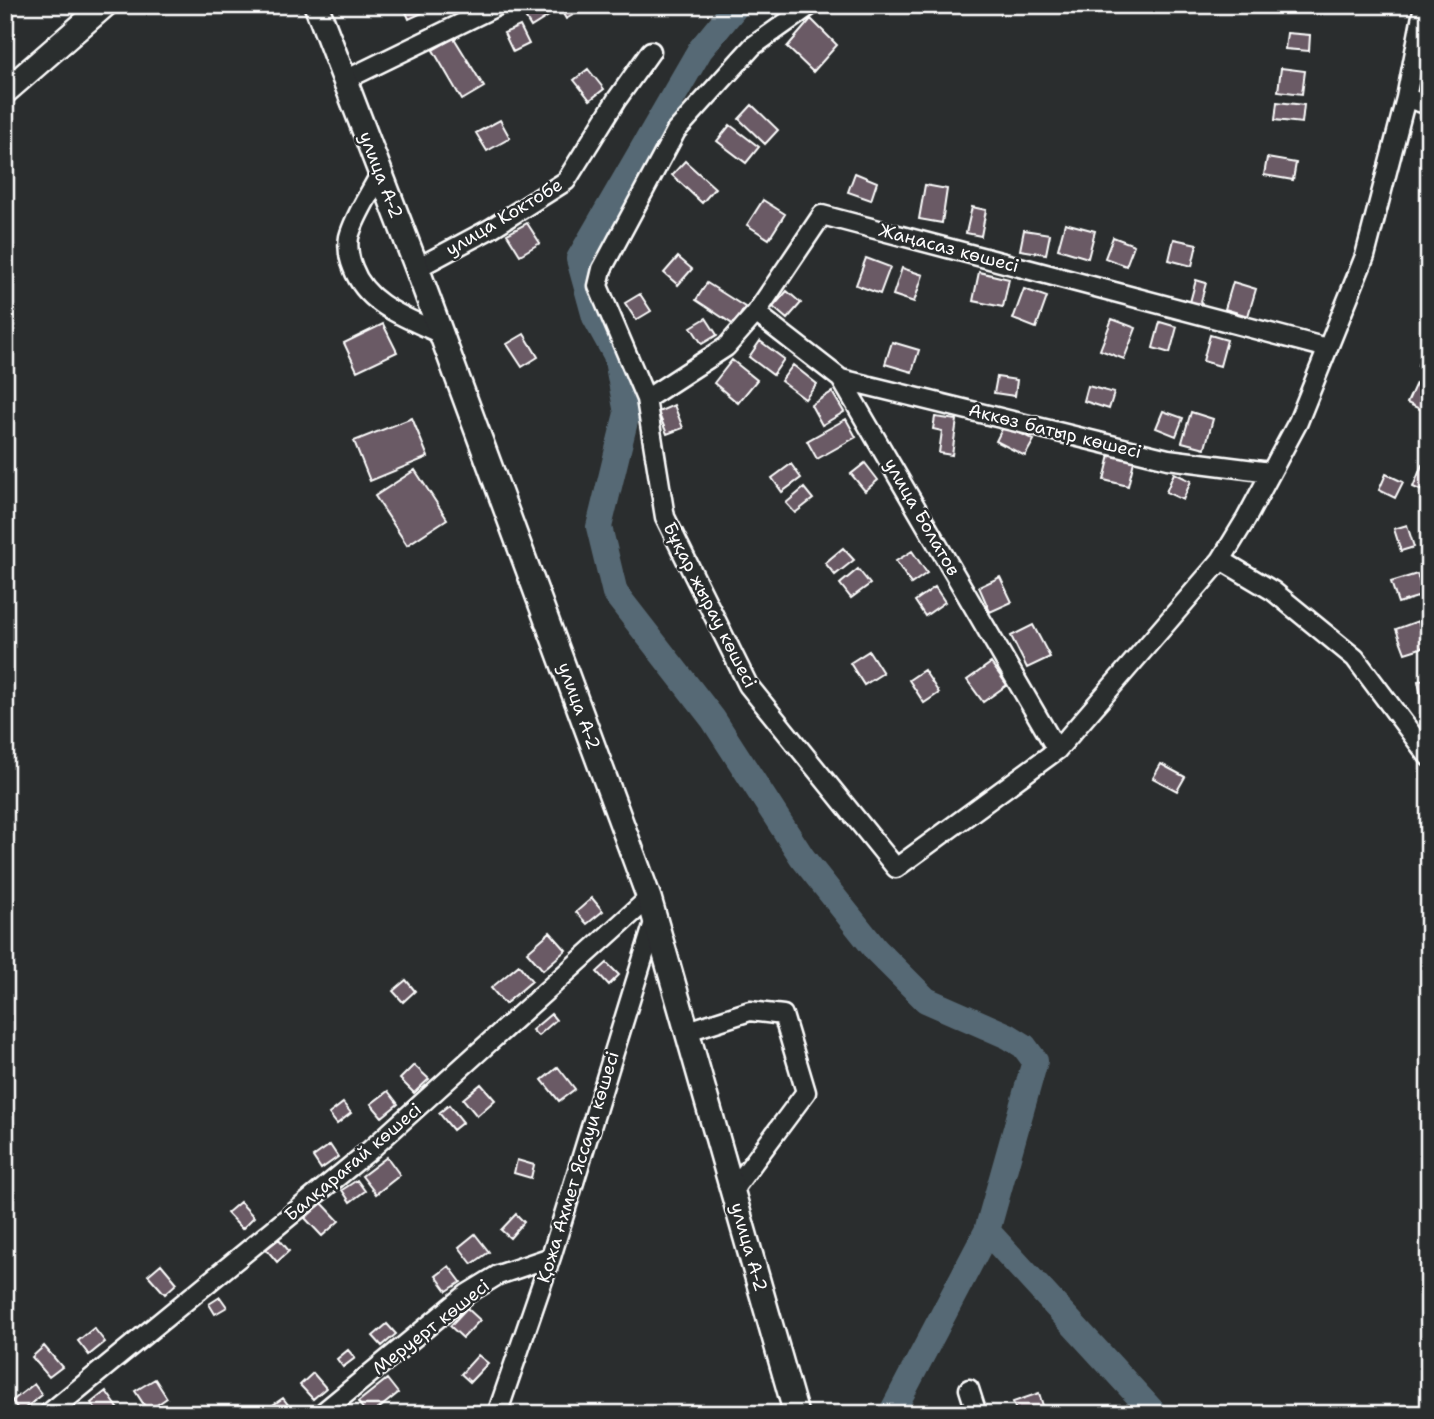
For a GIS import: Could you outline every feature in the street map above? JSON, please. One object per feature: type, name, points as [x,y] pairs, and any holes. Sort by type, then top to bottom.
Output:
[{"type":"main road","points":[[5,92],[105,5]]},
{"type":"main road","name":"улица А-2","points":[[319,8],[418,268],[652,908],[796,1414]]},
{"type":"street","points":[[345,80],[499,5]]},
{"type":"street","name":"Бұқар жырау көшесі","points":[[811,5],[753,46],[676,131],[602,270],[598,286],[646,399],[664,517],[748,685],[896,868],[1057,750]]},
{"type":"street","points":[[1057,750],[1220,560],[1298,422],[1364,256],[1406,98],[1424,5]]},
{"type":"street","name":"улица Коктобе","points":[[418,268],[490,229],[566,181],[617,99],[651,51]]},
{"type":"street","points":[[1406,98],[1429,105]]},
{"type":"street","points":[[380,174],[352,228],[349,240],[348,254],[358,282],[370,296],[387,307],[441,334]]},
{"type":"street","name":"Жаңасаз көшесі","points":[[646,399],[726,347],[755,313],[822,215],[1327,348]]},
{"type":"street","name":"улица Болатов","points":[[755,313],[841,379],[1057,750]]},
{"type":"street","name":"Аккөз батыр көшесі","points":[[841,379],[1168,459],[1270,472]]},
{"type":"street","points":[[1220,560],[1273,592],[1355,658],[1429,757]]},
{"type":"street","name":"Қожа Ахмет Яссауи көшесі","points":[[497,1414],[551,1257],[652,908]]},
{"type":"street","name":"Балқарағай көшесі","points":[[48,1414],[369,1151],[652,908]]},
{"type":"street","points":[[688,1031],[750,1011],[783,1015],[806,1092],[733,1190]]},
{"type":"street","name":"Меруерт көшесі","points":[[321,1414],[467,1294],[498,1275],[551,1257]]},
{"type":"street","points":[[969,1389],[976,1414]]},
{"type":"building","points":[[403,5],[437,5],[437,6],[409,19]]},
{"type":"building","points":[[551,5],[555,12],[531,27],[519,7]]},
{"type":"building","points":[[558,5],[590,5],[566,19]]},
{"type":"building","points":[[811,19],[837,45],[813,72],[787,47]]},
{"type":"building","points":[[520,26],[529,44],[513,52],[504,33]]},
{"type":"building","points":[[1287,33],[1310,35],[1309,51],[1285,49]]},
{"type":"building","points":[[454,38],[484,87],[462,100],[433,50]]},
{"type":"building","points":[[1281,68],[1305,71],[1302,94],[1278,91]]},
{"type":"building","points":[[588,69],[604,89],[590,100],[574,80]]},
{"type":"building","points":[[1277,102],[1304,105],[1302,123],[1275,120]]},
{"type":"building","points":[[752,105],[778,130],[765,144],[739,119]]},
{"type":"building","points":[[500,120],[510,138],[487,151],[476,133]]},
{"type":"building","points":[[730,125],[759,147],[746,163],[717,141]]},
{"type":"building","points":[[1267,158],[1296,163],[1293,180],[1264,175]]},
{"type":"building","points":[[685,161],[715,188],[702,203],[672,175]]},
{"type":"building","points":[[855,173],[877,182],[871,200],[848,192]]},
{"type":"building","points":[[925,185],[947,189],[942,223],[919,219]]},
{"type":"building","points":[[763,200],[785,214],[769,239],[747,225]]},
{"type":"building","points":[[972,207],[986,210],[981,236],[966,233]]},
{"type":"building","points":[[527,223],[540,243],[520,255],[507,234]]},
{"type":"building","points":[[1065,223],[1095,231],[1088,258],[1058,249]]},
{"type":"building","points":[[1024,230],[1050,234],[1046,254],[1020,250]]},
{"type":"building","points":[[1113,237],[1134,245],[1126,266],[1105,258]]},
{"type":"building","points":[[1174,239],[1197,244],[1192,266],[1169,260]]},
{"type":"building","points":[[678,257],[692,269],[678,285],[664,273]]},
{"type":"building","points":[[866,258],[890,267],[880,294],[856,285]]},
{"type":"building","points":[[902,268],[923,275],[914,302],[893,295]]},
{"type":"building","points":[[979,272],[1009,279],[1003,307],[973,301]]},
{"type":"building","points":[[1196,280],[1206,283],[1200,305],[1190,302]]},
{"type":"building","points":[[1233,282],[1256,289],[1248,316],[1225,309]]},
{"type":"building","points":[[707,283],[745,307],[734,325],[696,300]]},
{"type":"building","points":[[1024,289],[1047,297],[1036,328],[1013,319]]},
{"type":"building","points":[[787,291],[801,303],[787,319],[773,307]]},
{"type":"building","points":[[640,294],[651,311],[636,320],[625,303]]},
{"type":"building","points":[[706,318],[717,335],[702,344],[691,327]]},
{"type":"building","points":[[1112,319],[1136,328],[1124,359],[1100,350]]},
{"type":"building","points":[[1160,322],[1177,327],[1170,353],[1153,348]]},
{"type":"building","points":[[383,324],[397,352],[357,371],[344,343]]},
{"type":"building","points":[[524,334],[538,357],[522,367],[507,344]]},
{"type":"building","points":[[1210,335],[1227,340],[1220,366],[1203,361]]},
{"type":"building","points":[[760,341],[784,359],[773,375],[749,357]]},
{"type":"building","points":[[1427,341],[1429,342],[1429,369],[1418,365]]},
{"type":"building","points":[[892,342],[919,350],[912,372],[885,364]]},
{"type":"building","points":[[732,360],[757,380],[738,403],[714,383]]},
{"type":"building","points":[[793,365],[817,384],[805,399],[781,381]]},
{"type":"building","points":[[997,377],[1017,380],[1015,396],[994,393]]},
{"type":"building","points":[[1416,383],[1429,388],[1429,406],[1426,412],[1407,403]]},
{"type":"building","points":[[1088,386],[1114,393],[1109,409],[1084,401]]},
{"type":"building","points":[[832,392],[844,412],[822,425],[811,405]]},
{"type":"building","points":[[674,405],[683,428],[667,434],[658,412]]},
{"type":"building","points":[[1163,411],[1183,418],[1176,436],[1156,428]]},
{"type":"building","points":[[1191,412],[1213,419],[1205,448],[1182,442]]},
{"type":"building","points":[[935,417],[957,420],[952,455],[939,453],[942,431],[933,429]]},
{"type":"building","points":[[412,418],[428,457],[370,481],[354,441]]},
{"type":"building","points":[[846,419],[856,437],[817,459],[807,441]]},
{"type":"building","points":[[1004,425],[1034,440],[1025,456],[996,441]]},
{"type":"building","points":[[1110,455],[1134,461],[1128,486],[1104,480]]},
{"type":"building","points":[[865,463],[878,480],[865,491],[851,474]]},
{"type":"building","points":[[791,464],[801,478],[782,492],[772,478]]},
{"type":"building","points":[[1422,465],[1429,468],[1429,494],[1413,487]]},
{"type":"building","points":[[415,470],[447,519],[407,545],[375,496]]},
{"type":"building","points":[[1174,473],[1191,481],[1183,500],[1166,492]]},
{"type":"building","points":[[1386,474],[1403,482],[1395,498],[1379,490]]},
{"type":"building","points":[[804,488],[813,499],[795,513],[786,503]]},
{"type":"building","points":[[1407,525],[1414,547],[1401,551],[1394,529]]},
{"type":"building","points":[[843,548],[854,560],[835,575],[825,563]]},
{"type":"building","points":[[912,551],[927,573],[911,584],[896,561]]},
{"type":"building","points":[[858,569],[870,584],[851,598],[840,584]]},
{"type":"building","points":[[1417,574],[1424,595],[1398,603],[1391,582]]},
{"type":"building","points":[[1000,577],[1012,602],[990,612],[979,587]]},
{"type":"building","points":[[935,587],[945,602],[925,616],[915,601]]},
{"type":"building","points":[[1418,621],[1427,646],[1405,653],[1396,629]]},
{"type":"building","points":[[1033,625],[1050,657],[1027,668],[1011,636]]},
{"type":"building","points":[[869,651],[883,673],[864,685],[850,663]]},
{"type":"building","points":[[991,663],[1007,685],[983,702],[967,680]]},
{"type":"building","points":[[924,670],[939,693],[924,703],[909,680]]},
{"type":"building","points":[[1429,679],[1429,705],[1423,706],[1418,681]]},
{"type":"building","points":[[1161,764],[1185,777],[1177,791],[1153,778]]},
{"type":"building","points":[[592,898],[603,911],[587,924],[576,912]]},
{"type":"building","points":[[550,932],[566,950],[543,970],[527,952]]},
{"type":"building","points":[[607,963],[619,975],[609,985],[597,972]]},
{"type":"building","points":[[519,965],[532,981],[505,1004],[491,988]]},
{"type":"building","points":[[406,980],[415,991],[403,1002],[393,991]]},
{"type":"building","points":[[551,1014],[556,1020],[538,1036],[532,1030]]},
{"type":"building","points":[[414,1065],[429,1079],[414,1093],[400,1079]]},
{"type":"building","points":[[558,1067],[575,1089],[559,1101],[542,1080]]},
{"type":"building","points":[[481,1084],[495,1100],[477,1116],[463,1099]]},
{"type":"building","points":[[388,1091],[398,1104],[382,1117],[371,1104]]},
{"type":"building","points":[[343,1103],[351,1113],[337,1124],[329,1114]]},
{"type":"building","points":[[449,1105],[463,1122],[453,1130],[439,1113]]},
{"type":"building","points":[[330,1145],[338,1157],[321,1169],[313,1157]]},
{"type":"building","points":[[387,1157],[400,1175],[376,1194],[362,1176]]},
{"type":"building","points":[[517,1160],[534,1165],[531,1178],[514,1173]]},
{"type":"building","points":[[357,1180],[365,1191],[350,1202],[342,1190]]},
{"type":"building","points":[[240,1202],[254,1217],[242,1229],[227,1213]]},
{"type":"building","points":[[322,1203],[339,1221],[322,1236],[305,1218]]},
{"type":"building","points":[[516,1214],[524,1222],[510,1238],[501,1230]]},
{"type":"building","points":[[475,1234],[489,1252],[472,1264],[459,1247]]},
{"type":"building","points":[[279,1239],[289,1251],[277,1262],[266,1249]]},
{"type":"building","points":[[161,1264],[177,1283],[165,1294],[148,1275]]},
{"type":"building","points":[[449,1266],[461,1282],[447,1291],[436,1276]]},
{"type":"building","points":[[220,1297],[227,1307],[215,1314],[209,1304]]},
{"type":"building","points":[[467,1308],[480,1320],[463,1338],[450,1326]]},
{"type":"building","points":[[387,1324],[396,1334],[382,1346],[373,1336]]},
{"type":"building","points":[[94,1328],[105,1342],[89,1355],[78,1341]]},
{"type":"building","points":[[44,1346],[62,1367],[49,1377],[32,1357]]},
{"type":"building","points":[[348,1350],[355,1358],[343,1367],[337,1359]]},
{"type":"building","points":[[478,1355],[488,1363],[470,1382],[461,1374]]},
{"type":"building","points":[[313,1373],[326,1388],[313,1399],[300,1385]]},
{"type":"building","points":[[155,1379],[167,1398],[148,1411],[135,1391]]},
{"type":"building","points":[[387,1379],[398,1393],[372,1414],[367,1414],[358,1402]]},
{"type":"building","points":[[34,1384],[42,1395],[20,1412],[12,1401]]},
{"type":"building","points":[[106,1391],[118,1408],[110,1414],[99,1414],[91,1403]]},
{"type":"building","points":[[1039,1393],[1045,1412],[1017,1414],[1013,1402]]},
{"type":"building","points":[[283,1398],[295,1414],[280,1414],[273,1405]]},
{"type":"waterway","points":[[737,5],[700,50],[579,259],[595,317],[616,355],[627,413],[599,527],[615,593],[713,719],[802,857],[876,950],[926,1000],[1008,1036],[1024,1046],[1035,1061],[987,1231],[891,1414]]},
{"type":"waterway","points":[[987,1231],[1155,1414]]}]
